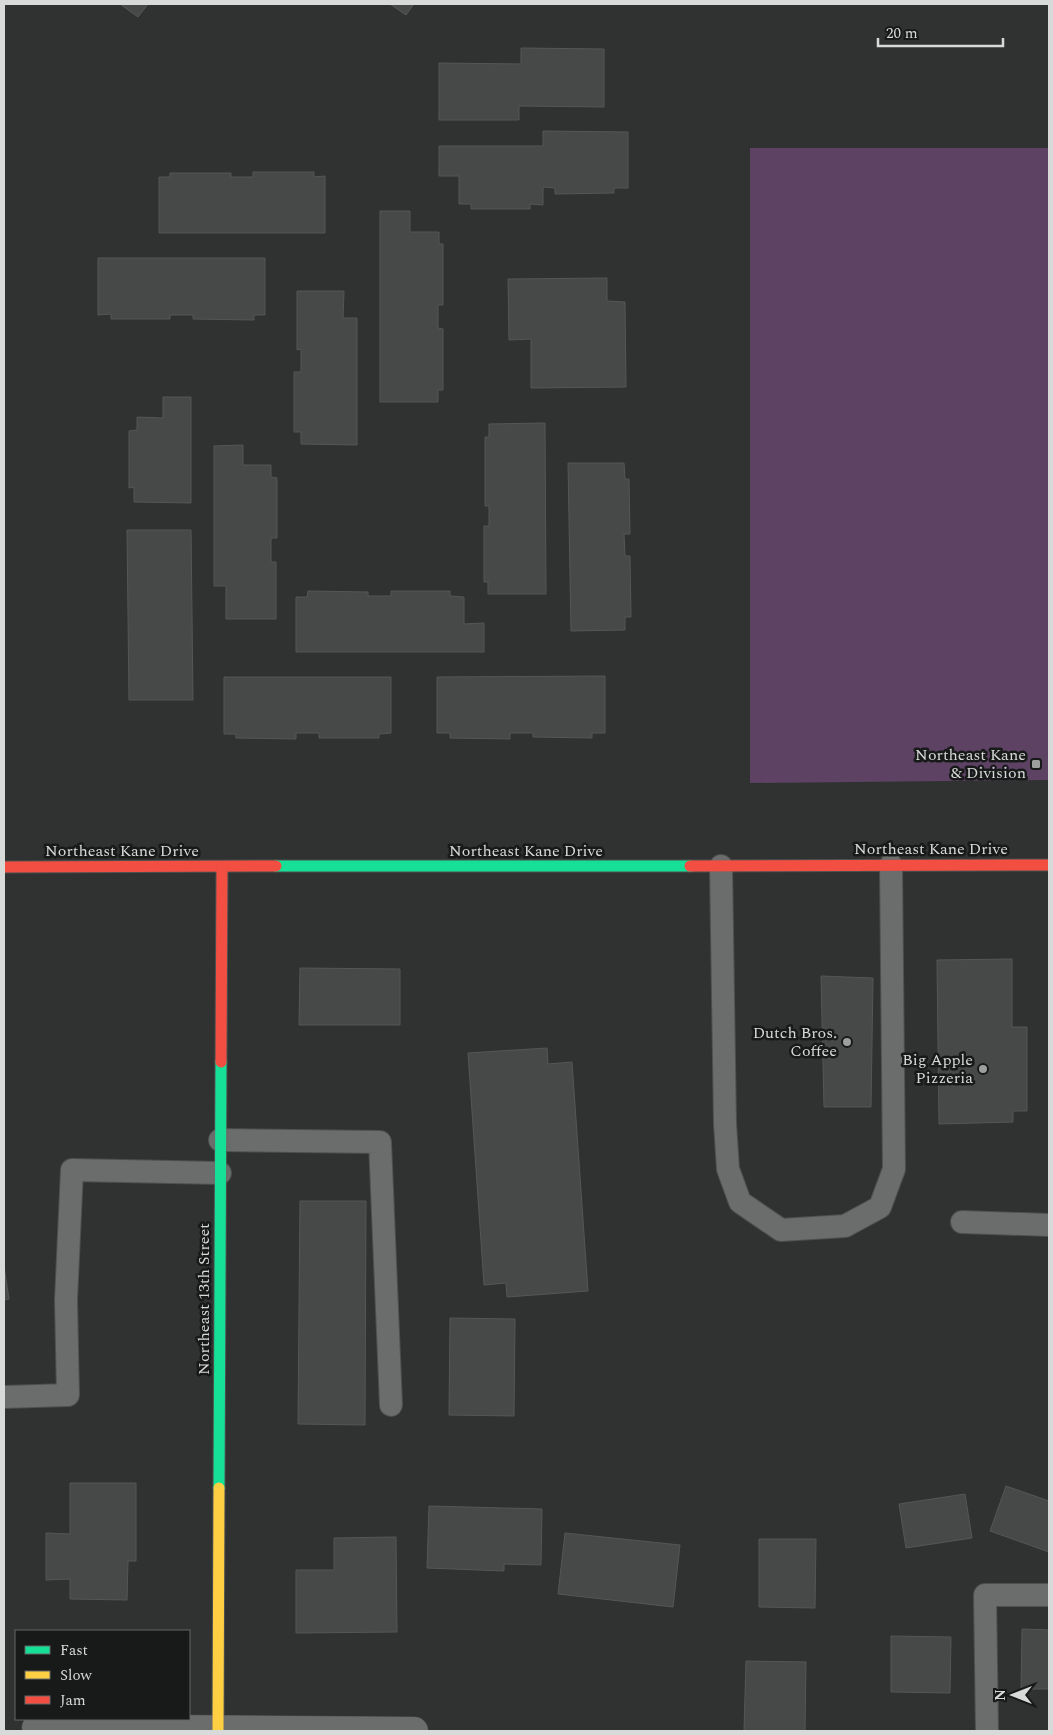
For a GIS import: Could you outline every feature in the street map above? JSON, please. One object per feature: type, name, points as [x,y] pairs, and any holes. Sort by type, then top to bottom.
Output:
[{"type":"main road","name":"Northeast Kane Drive","points":[[4,868],[1049,866]]},
{"type":"main road","name":"Northeast 13th Street","points":[[218,1730],[222,867]]},
{"type":"street","points":[[36,1728],[414,1731]]},
{"type":"lane","points":[[721,866],[725,1124],[728,1169],[740,1202],[781,1230],[845,1226],[880,1207],[894,1169],[891,866]]},
{"type":"lane","points":[[220,1140],[380,1142],[391,1405]]},
{"type":"lane","points":[[4,1396],[68,1395],[66,1300],[72,1170],[220,1173]]},
{"type":"lane","points":[[962,1222],[1049,1225]]},
{"type":"lane","points":[[987,1731],[985,1595],[1049,1595]]},
{"type":"shaded area","points":[[750,148],[1049,148],[1049,780],[750,783]]},
{"type":"building","points":[[120,4],[148,4],[138,17]]},
{"type":"building","points":[[390,4],[414,4],[406,15]]},
{"type":"building","points":[[521,48],[604,49],[604,107],[519,106],[519,120],[439,120],[439,63],[521,64]]},
{"type":"building","points":[[543,131],[628,132],[628,188],[614,188],[614,193],[555,194],[555,188],[543,187],[543,205],[530,204],[530,209],[471,209],[471,204],[459,204],[459,176],[439,176],[439,146],[543,146]]},
{"type":"building","points":[[253,172],[314,172],[314,177],[325,176],[325,233],[159,233],[159,177],[170,177],[170,173],[231,173],[231,177],[253,177]]},
{"type":"building","points":[[380,211],[410,211],[410,232],[439,232],[439,244],[443,244],[443,305],[438,305],[438,328],[443,329],[443,390],[438,390],[438,402],[380,402]]},
{"type":"building","points":[[98,258],[265,258],[265,315],[254,315],[254,320],[193,319],[193,315],[170,315],[170,319],[111,319],[111,314],[98,315]]},
{"type":"building","points":[[607,278],[607,301],[625,302],[626,387],[531,388],[531,339],[509,340],[508,279]]},
{"type":"building","points":[[297,291],[344,291],[343,318],[357,318],[357,445],[301,444],[301,432],[294,432],[294,372],[301,372],[301,349],[297,350]]},
{"type":"building","points":[[163,397],[191,397],[191,503],[134,502],[134,487],[129,488],[129,431],[137,430],[137,417],[163,418]]},
{"type":"building","points":[[545,423],[546,594],[488,594],[488,582],[484,582],[484,526],[489,526],[489,506],[485,506],[485,437],[489,437],[489,424]]},
{"type":"building","points":[[243,445],[243,465],[271,465],[271,477],[277,478],[277,538],[271,538],[271,562],[276,562],[276,619],[226,619],[226,586],[214,586],[214,446]]},
{"type":"building","points":[[568,463],[624,463],[625,479],[629,479],[630,534],[624,534],[625,556],[630,556],[631,617],[625,617],[625,630],[571,631]]},
{"type":"building","points":[[127,530],[191,530],[193,700],[129,700]]},
{"type":"building","points":[[308,591],[368,592],[368,596],[391,596],[391,591],[450,591],[450,596],[464,597],[464,624],[484,623],[484,652],[296,652],[296,597],[307,597]]},
{"type":"building","points":[[605,676],[605,733],[592,733],[592,738],[533,737],[533,733],[510,733],[510,739],[450,738],[450,733],[437,733],[437,677]]},
{"type":"building","points":[[224,677],[391,677],[391,733],[379,734],[379,738],[319,738],[319,733],[296,733],[296,739],[236,738],[236,734],[224,734]]},
{"type":"building","name":"Big Apple Pizzeria","points":[[1012,959],[1012,1027],[1027,1027],[1027,1111],[1013,1111],[1013,1122],[939,1124],[937,960]]},
{"type":"building","points":[[300,968],[400,969],[400,1025],[299,1025]]},
{"type":"building","name":"Dutch Bros. Coffee","points":[[821,976],[873,978],[871,1107],[824,1107]]},
{"type":"building","points":[[547,1048],[548,1064],[572,1062],[588,1291],[507,1297],[506,1283],[484,1285],[468,1053]]},
{"type":"building","points":[[300,1201],[366,1201],[365,1425],[298,1424]]},
{"type":"building","points":[[4,1266],[9,1299],[4,1300]]},
{"type":"building","points":[[450,1318],[515,1319],[514,1416],[449,1415]]},
{"type":"building","points":[[70,1483],[136,1483],[136,1561],[128,1561],[127,1600],[70,1599],[70,1579],[46,1580],[46,1533],[70,1534]]},
{"type":"building","points":[[1006,1486],[1049,1501],[1049,1552],[990,1531]]},
{"type":"building","points":[[965,1494],[972,1538],[906,1548],[899,1504]]},
{"type":"building","points":[[429,1506],[542,1509],[541,1565],[504,1564],[504,1571],[427,1568]]},
{"type":"building","points":[[565,1533],[680,1545],[673,1607],[558,1594]]},
{"type":"building","points":[[396,1537],[397,1632],[296,1633],[296,1570],[334,1570],[334,1538]]},
{"type":"building","points":[[759,1539],[816,1539],[815,1608],[759,1607]]},
{"type":"building","points":[[1022,1629],[1049,1630],[1049,1689],[1021,1689]]},
{"type":"building","points":[[891,1636],[951,1637],[950,1693],[891,1692]]},
{"type":"building","points":[[746,1661],[806,1662],[805,1731],[744,1731]]},
{"type":"traffic: fast","points":[[276,866],[690,866]]},
{"type":"traffic: fast","points":[[219,1488],[221,1062]]},
{"type":"traffic: slow","points":[[218,1731],[219,1488]]},
{"type":"traffic: jam","points":[[690,866],[1049,865]]},
{"type":"traffic: jam","points":[[4,867],[276,866]]},
{"type":"traffic: jam","points":[[221,1062],[222,867]]},
{"type":"place","name":"Northeast Kane & Division","points":[[1036,764]]},
{"type":"place","name":"Dutch Bros. Coffee","points":[[847,1042]]},
{"type":"place","name":"Big Apple Pizzeria","points":[[983,1069]]}]
